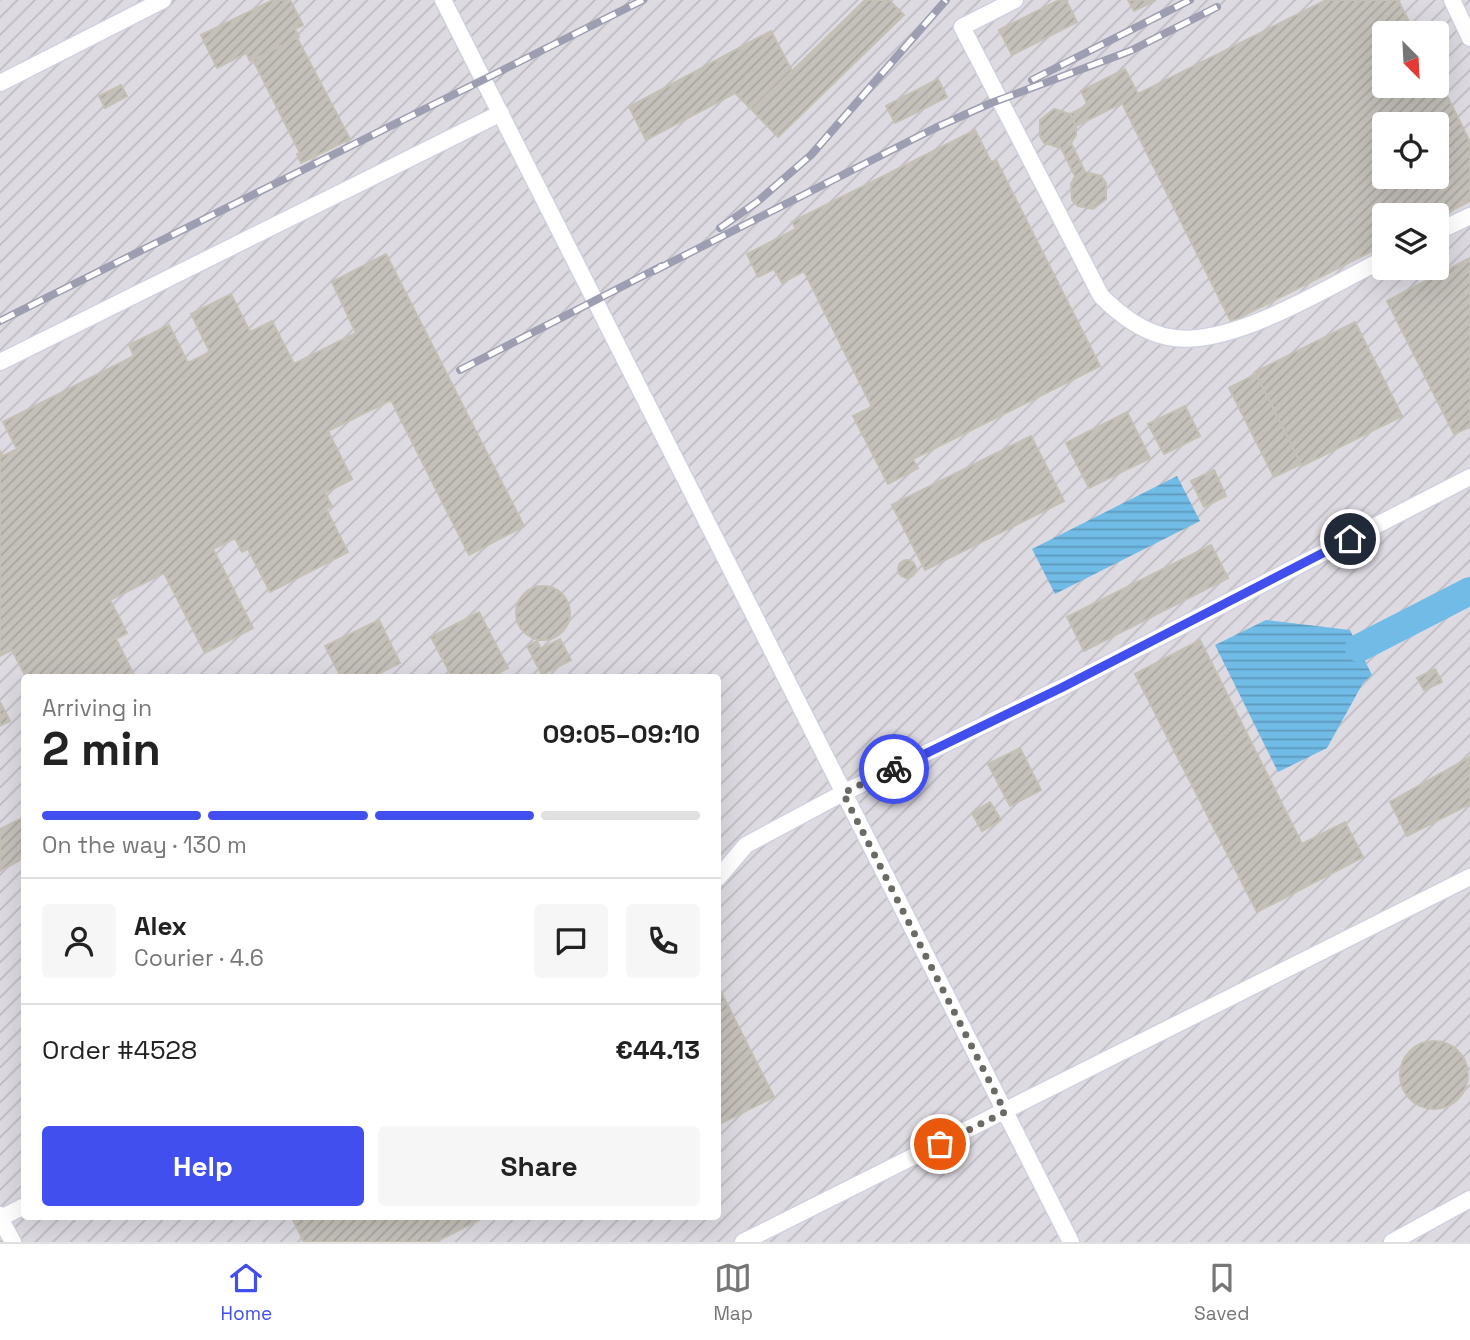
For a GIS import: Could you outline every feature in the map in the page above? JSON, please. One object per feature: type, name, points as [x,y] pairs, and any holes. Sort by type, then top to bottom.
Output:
[{"type":"lane","points":[[0,83],[163,0]]},
{"type":"lane","points":[[443,0],[1071,1242]]},
{"type":"lane","points":[[1016,0],[962,27],[1101,296],[1119,314],[1166,337],[1225,333],[1251,325],[1372,264]]},
{"type":"lane","points":[[1452,0],[1470,37]]},
{"type":"lane","points":[[0,362],[501,113]]},
{"type":"lane","points":[[1449,226],[1470,216]]},
{"type":"lane","points":[[721,874],[746,845],[843,793],[1061,688],[1470,477]]},
{"type":"lane","points":[[743,1242],[1470,877]]},
{"type":"lane","points":[[1392,1242],[1470,1199]]},
{"type":"lane","points":[[13,1242],[0,1217],[21,1207]]},
{"type":"shaded area","points":[[0,0],[1470,0],[1470,1242],[0,1242]]},
{"type":"water","points":[[1177,476],[1200,521],[1055,594],[1032,549]]},
{"type":"water","points":[[1266,620],[1350,630],[1372,675],[1363,683],[1327,748],[1278,772],[1215,645]]},
{"type":"building","points":[[273,0],[290,0],[303,25],[295,29],[299,37],[250,61],[246,53],[217,68],[201,35]]},
{"type":"building","points":[[865,0],[889,0],[904,15],[778,137],[752,110]]},
{"type":"building","points":[[1059,0],[1066,0],[1077,22],[1012,55],[999,30]]},
{"type":"building","points":[[1128,0],[1156,0],[1134,11]]},
{"type":"building","points":[[1326,0],[1398,0],[1409,21],[1372,21],[1372,98],[1448,98],[1470,142],[1470,201],[1449,212],[1449,203],[1372,203],[1372,251],[1231,322],[1122,103],[1076,126],[1070,114],[1088,105],[1081,91],[1125,69],[1138,94]]},
{"type":"building","points":[[771,31],[792,71],[752,110],[735,93],[646,140],[629,107]]},
{"type":"building","points":[[297,38],[350,139],[301,163],[297,154],[300,153],[253,60]]},
{"type":"building","points":[[938,79],[947,97],[895,123],[886,106]]},
{"type":"building","points":[[121,85],[127,96],[105,108],[99,96]]},
{"type":"building","points":[[1054,109],[1070,114],[1076,126],[1076,135],[1071,143],[1085,172],[1101,176],[1106,183],[1106,199],[1093,209],[1078,206],[1072,200],[1071,184],[1075,176],[1061,148],[1044,143],[1040,136],[1040,120]]},
{"type":"building","points":[[975,130],[991,162],[996,160],[1100,366],[913,459],[918,468],[888,484],[853,416],[872,407],[804,271],[782,283],[774,269],[758,277],[747,254],[796,229],[792,222]]},
{"type":"building","points":[[386,254],[524,526],[469,555],[391,400],[328,431],[352,479],[325,493],[332,506],[326,509],[348,552],[270,592],[248,549],[242,552],[235,538],[213,549],[253,628],[205,653],[164,573],[110,600],[127,633],[116,639],[134,674],[24,674],[12,650],[0,656],[0,451],[3,456],[17,449],[3,422],[134,356],[129,345],[169,325],[188,363],[210,352],[191,314],[231,294],[250,332],[272,321],[294,364],[356,333],[332,282]]},
{"type":"building","points":[[1470,258],[1470,427],[1454,434],[1387,301],[1428,280],[1449,280],[1449,269]]},
{"type":"building","points":[[1355,322],[1402,416],[1302,466],[1255,372]]},
{"type":"building","points":[[1256,374],[1301,464],[1274,477],[1229,388]]},
{"type":"building","points":[[1185,406],[1200,436],[1164,454],[1148,424]]},
{"type":"building","points":[[1127,412],[1150,458],[1089,488],[1066,443]]},
{"type":"building","points":[[1031,436],[1064,501],[925,570],[892,505]]},
{"type":"building","points":[[1214,470],[1226,496],[1204,507],[1191,481]]},
{"type":"building","points":[[1211,545],[1228,578],[1084,651],[1067,617]]},
{"type":"building","points":[[903,560],[911,560],[916,569],[914,576],[903,578],[898,573],[898,565]]},
{"type":"building","points":[[543,586],[562,594],[570,613],[562,632],[543,640],[524,632],[516,613],[524,594]]},
{"type":"building","points":[[479,612],[508,668],[496,674],[450,674],[431,637]]},
{"type":"building","points":[[379,620],[400,663],[378,674],[339,674],[325,646]]},
{"type":"building","points":[[560,639],[571,660],[541,674],[527,646],[537,641],[541,649]]},
{"type":"building","points":[[1200,640],[1302,844],[1345,822],[1363,857],[1257,912],[1135,674]]},
{"type":"building","points":[[1435,669],[1442,682],[1424,690],[1417,678]]},
{"type":"building","points":[[0,702],[10,721],[0,726]]},
{"type":"building","points":[[1020,748],[1041,790],[1010,806],[988,764]]},
{"type":"building","points":[[1470,757],[1470,804],[1407,836],[1390,802]]},
{"type":"building","points":[[990,802],[1001,820],[982,831],[972,813]]},
{"type":"building","points":[[21,818],[21,860],[0,871],[0,829]]},
{"type":"building","points":[[721,992],[774,1097],[721,1124]]},
{"type":"building","points":[[1427,1041],[1441,1041],[1453,1046],[1463,1056],[1468,1075],[1463,1094],[1453,1104],[1441,1109],[1427,1109],[1415,1104],[1405,1094],[1400,1082],[1400,1068],[1405,1056],[1415,1046]]},
{"type":"building","points":[[293,1220],[479,1220],[435,1242],[304,1242]]},
{"type":"waterway","points":[[1359,648],[1470,591]]},
{"type":"railway","points":[[0,321],[643,0]]},
{"type":"railway","points":[[720,228],[757,202],[811,155],[946,0]]},
{"type":"railway","points":[[1032,80],[1190,0]]},
{"type":"railway","points":[[654,271],[935,128],[991,103],[1130,51],[1217,7]]},
{"type":"railway","points":[[460,370],[662,266]]},
{"type":"way so far","points":[[894,769],[843,793],[1005,1112],[940,1144]]},
{"type":"route","points":[[894,769],[1061,688],[1350,539]]}]
